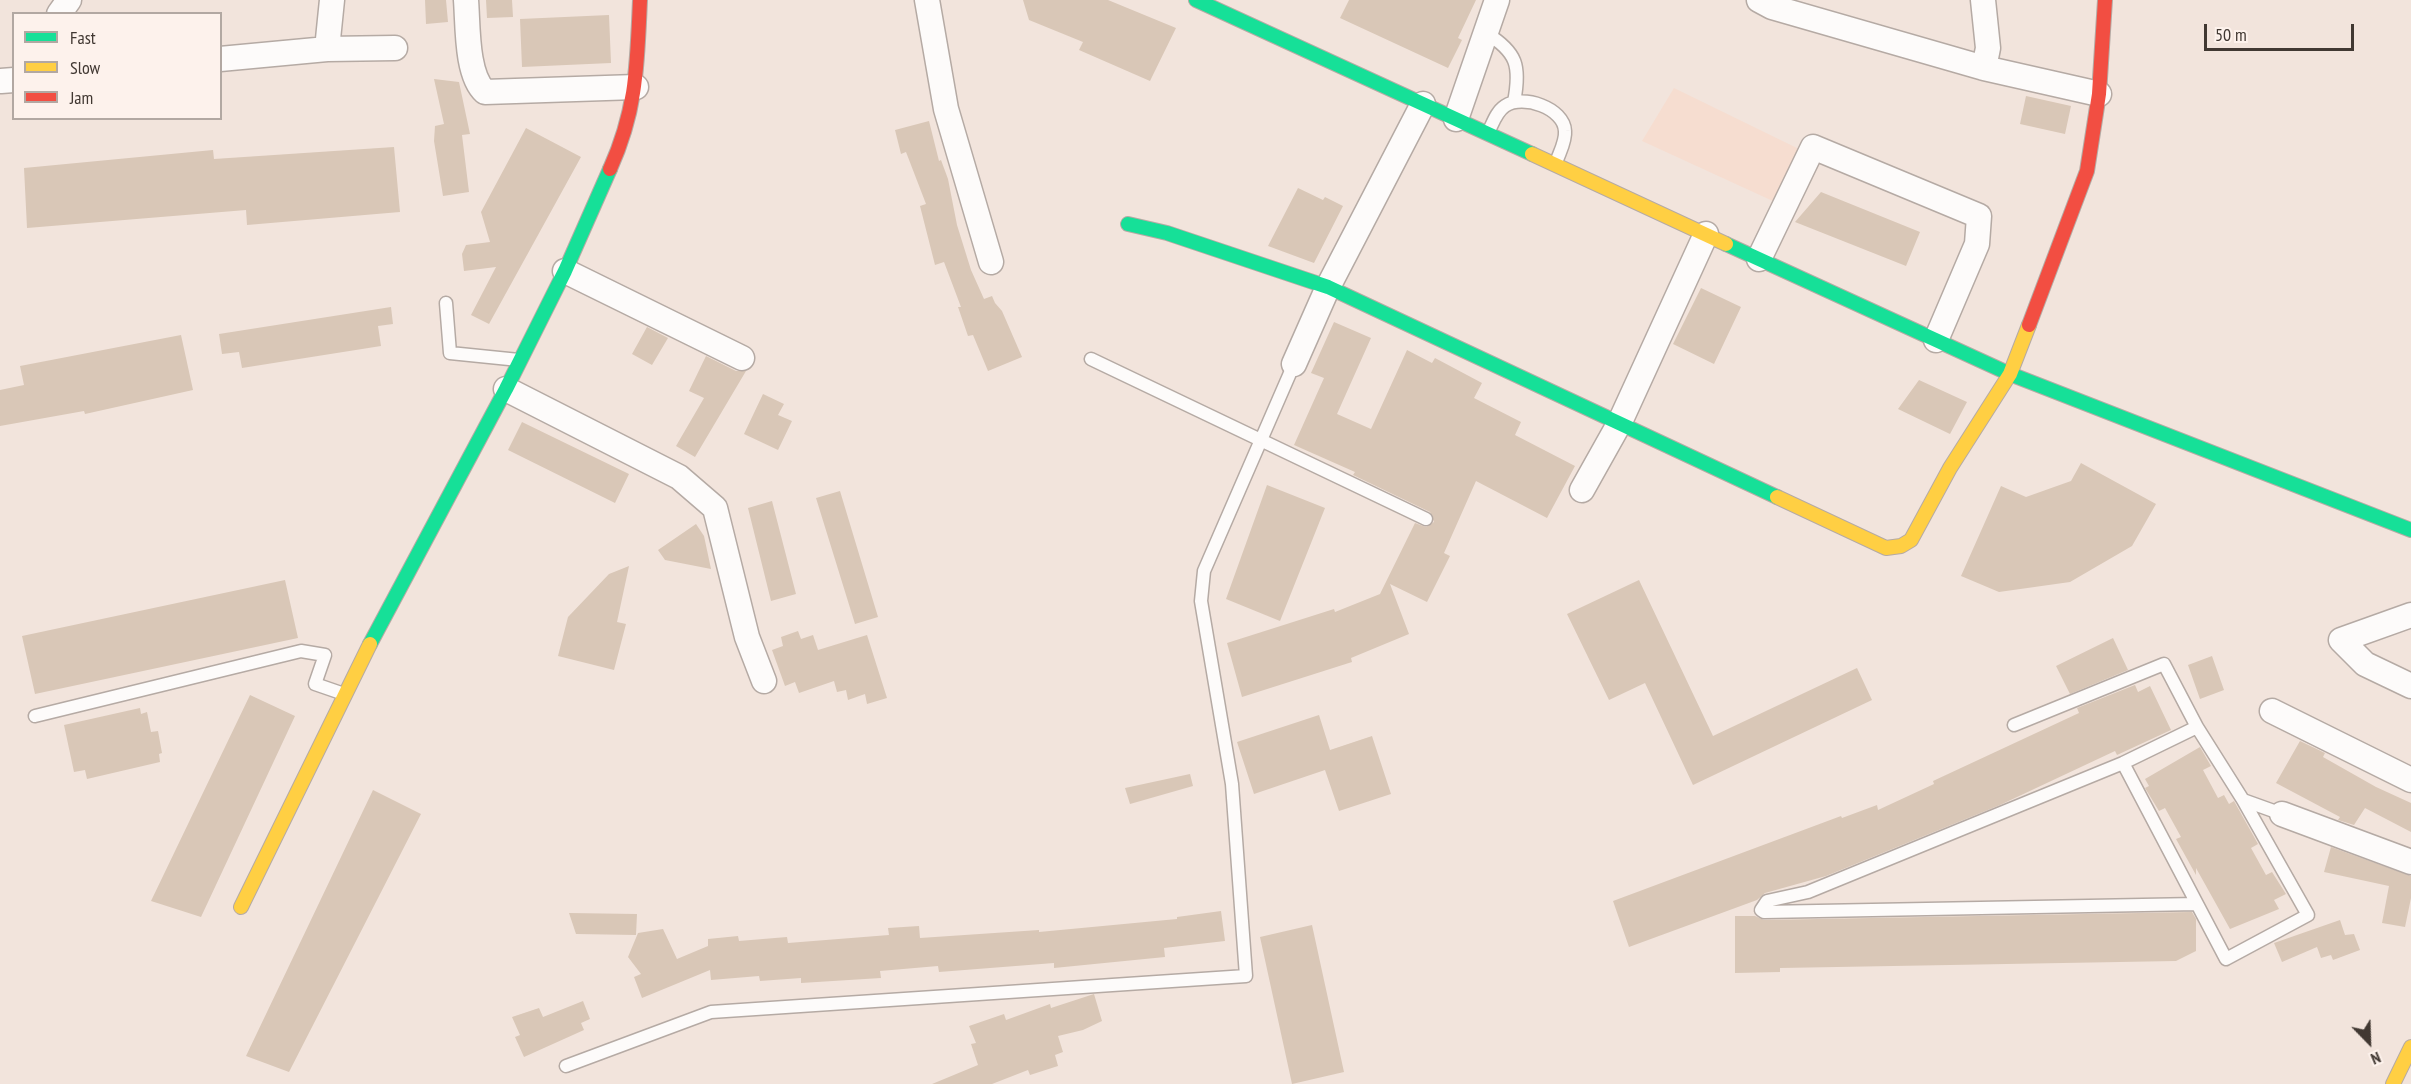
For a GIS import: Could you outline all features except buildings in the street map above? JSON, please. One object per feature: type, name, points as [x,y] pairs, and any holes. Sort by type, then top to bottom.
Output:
[{"type":"street","points":[[327,49],[332,0]]},
{"type":"street","points":[[466,0],[470,52],[476,84],[485,92],[636,87]]},
{"type":"street","points":[[241,907],[345,695],[506,389],[565,271],[623,140],[636,87],[640,0]]},
{"type":"street","points":[[927,0],[946,109],[991,262]]},
{"type":"street","points":[[1196,0],[2010,374],[2411,530]]},
{"type":"street","points":[[1456,119],[1497,0]]},
{"type":"street","points":[[1759,0],[1772,8],[1984,68],[2099,94]]},
{"type":"street","points":[[1983,0],[1988,48],[1984,68]]},
{"type":"street","points":[[1128,224],[1167,233],[1328,287],[1886,548],[1901,546],[1911,540],[1950,468],[2010,374],[2087,171],[2099,94],[2105,0]]},
{"type":"street","points":[[222,59],[327,49],[395,48]]},
{"type":"street","points":[[1294,364],[1328,287],[1423,104]]},
{"type":"street","points":[[1759,259],[1813,147],[1978,216],[1977,244],[1936,340]]},
{"type":"street","points":[[1582,490],[1619,424],[1706,234]]},
{"type":"street","points":[[565,271],[742,358]]},
{"type":"street","points":[[506,389],[680,477],[715,508],[747,637],[764,681]]},
{"type":"street","points":[[2411,615],[2341,640],[2365,664],[2411,686]]},
{"type":"street","points":[[2272,711],[2411,780]]},
{"type":"street","points":[[2282,814],[2411,862]]},
{"type":"street","points":[[2393,1084],[2411,1047]]},
{"type":"street","points":[[2408,1084],[2411,1079]]},
{"type":"lane","points":[[1486,33],[1504,44],[1514,58],[1517,73],[1514,102]]},
{"type":"lane","points":[[1488,134],[1498,112],[1514,102],[1523,101],[1554,111],[1561,117],[1565,137],[1555,165]]},
{"type":"lane","points":[[446,303],[450,353],[520,360]]},
{"type":"lane","points":[[1091,359],[1426,519]]},
{"type":"lane","points":[[566,1066],[711,1012],[1246,976],[1232,784],[1201,601],[1204,570],[1294,364]]},
{"type":"lane","points":[[35,716],[301,651],[325,655],[315,684],[345,695]]},
{"type":"lane","points":[[2014,725],[2164,664],[2197,727],[2308,915],[2226,959],[2123,763]]},
{"type":"lane","points":[[2197,727],[2123,763],[1808,892],[1767,901],[1761,910],[1764,912],[2197,903]]},
{"type":"lane","points":[[2242,800],[2282,814]]},
{"type":"shaded area","points":[[1674,88],[1801,150],[1775,202],[1642,141]]},
{"type":"traffic: fast","points":[[1196,0],[1532,154]]},
{"type":"traffic: fast","points":[[370,644],[506,389],[565,271],[610,169]]},
{"type":"traffic: fast","points":[[1128,224],[1167,233],[1328,287],[1777,497]]},
{"type":"traffic: fast","points":[[1726,244],[2010,374],[2411,530]]},
{"type":"traffic: slow","points":[[1532,154],[1726,244]]},
{"type":"traffic: slow","points":[[1777,497],[1886,548],[1901,546],[1911,540],[1950,468],[2010,374],[2029,325]]},
{"type":"traffic: slow","points":[[241,907],[370,644]]},
{"type":"traffic: slow","points":[[2393,1084],[2411,1047]]},
{"type":"traffic: jam","points":[[610,169],[631,106],[640,0]]},
{"type":"traffic: jam","points":[[2029,325],[2087,171],[2099,94],[2105,0]]}]
